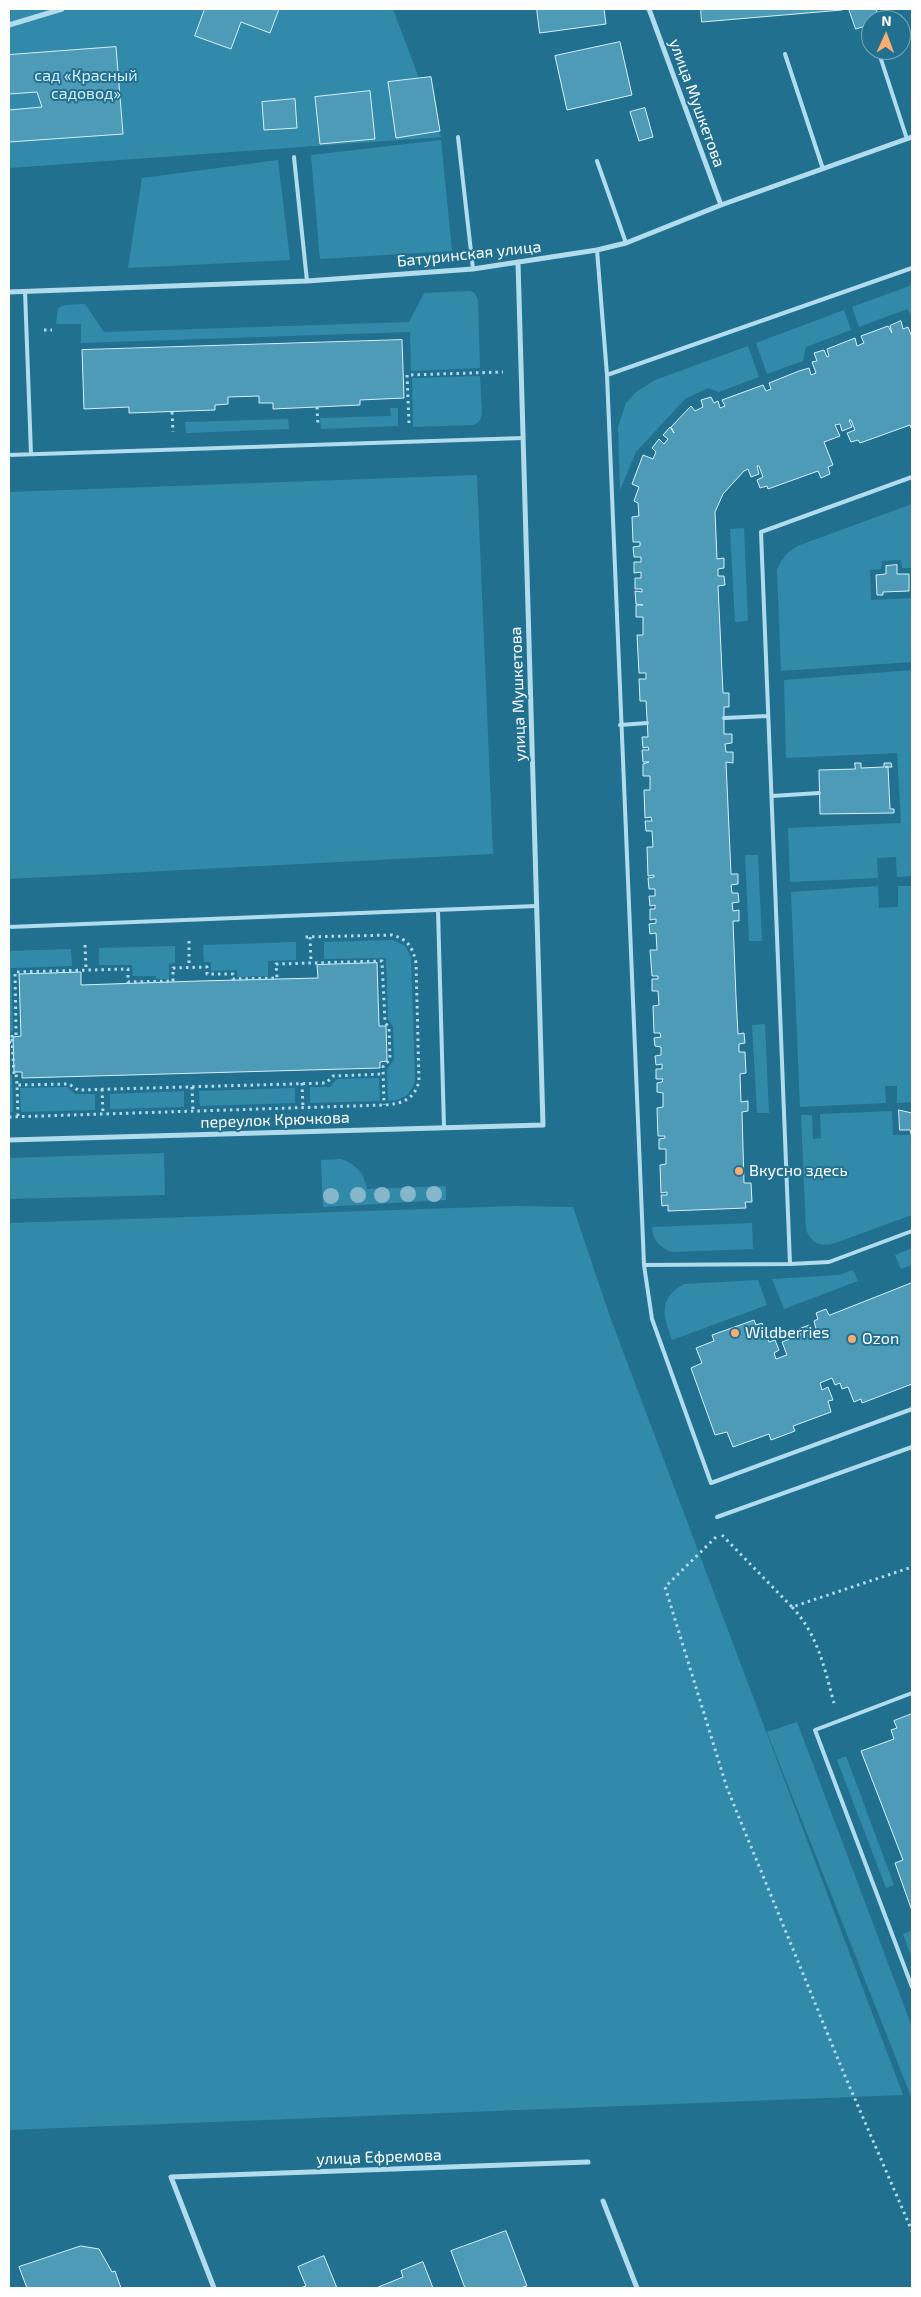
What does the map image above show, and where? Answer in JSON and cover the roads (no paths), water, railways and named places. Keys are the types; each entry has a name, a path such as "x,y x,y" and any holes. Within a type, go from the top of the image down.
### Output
{"street":[{"path":"9,25 62,9"},
{"name":"улица Мушкетова","path":"649,9 721,205"},
{"name":"Батуринская улица","path":"9,292 307,281 473,269 597,250 626,243 721,205 910,138"},
{"name":"улица Мушкетова","path":"518,262 543,1124"},
{"name":"переулок Крючкова","path":"9,1140 543,1124"},
{"name":"улица Ефремова","path":"214,2288 171,2177 588,2162"},
{"path":"603,2201 637,2288"}],"lane":[{"path":"785,54 823,169"},
{"path":"882,60 910,138"},
{"path":"458,137 473,269"},
{"path":"294,157 307,281"},
{"path":"597,161 626,243"},
{"path":"597,250 607,375 620,725 644,1265 652,1319 711,1483 912,1409"},
{"path":"607,375 912,268"},
{"path":"25,291 31,454"},
{"path":"9,455 523,438"},
{"path":"790,1264 761,532 912,477"},
{"path":"724,718 768,716"},
{"path":"620,725 647,724"},
{"path":"772,796 819,793"},
{"path":"9,926 536,906"},
{"path":"438,910 444,1127"},
{"path":"644,1265 829,1262 912,1231"},
{"path":"717,1517 912,1447"},
{"path":"912,1693 815,1730 912,1987"}],"place":[{"name":"Вкусно здесь","path":"739,1171"},
{"name":"Wildberries","path":"735,1333"},
{"name":"Ozon","path":"852,1339"}],"park label":[{"name":"сад «Красный садовод»","path":"86,85"}]}
